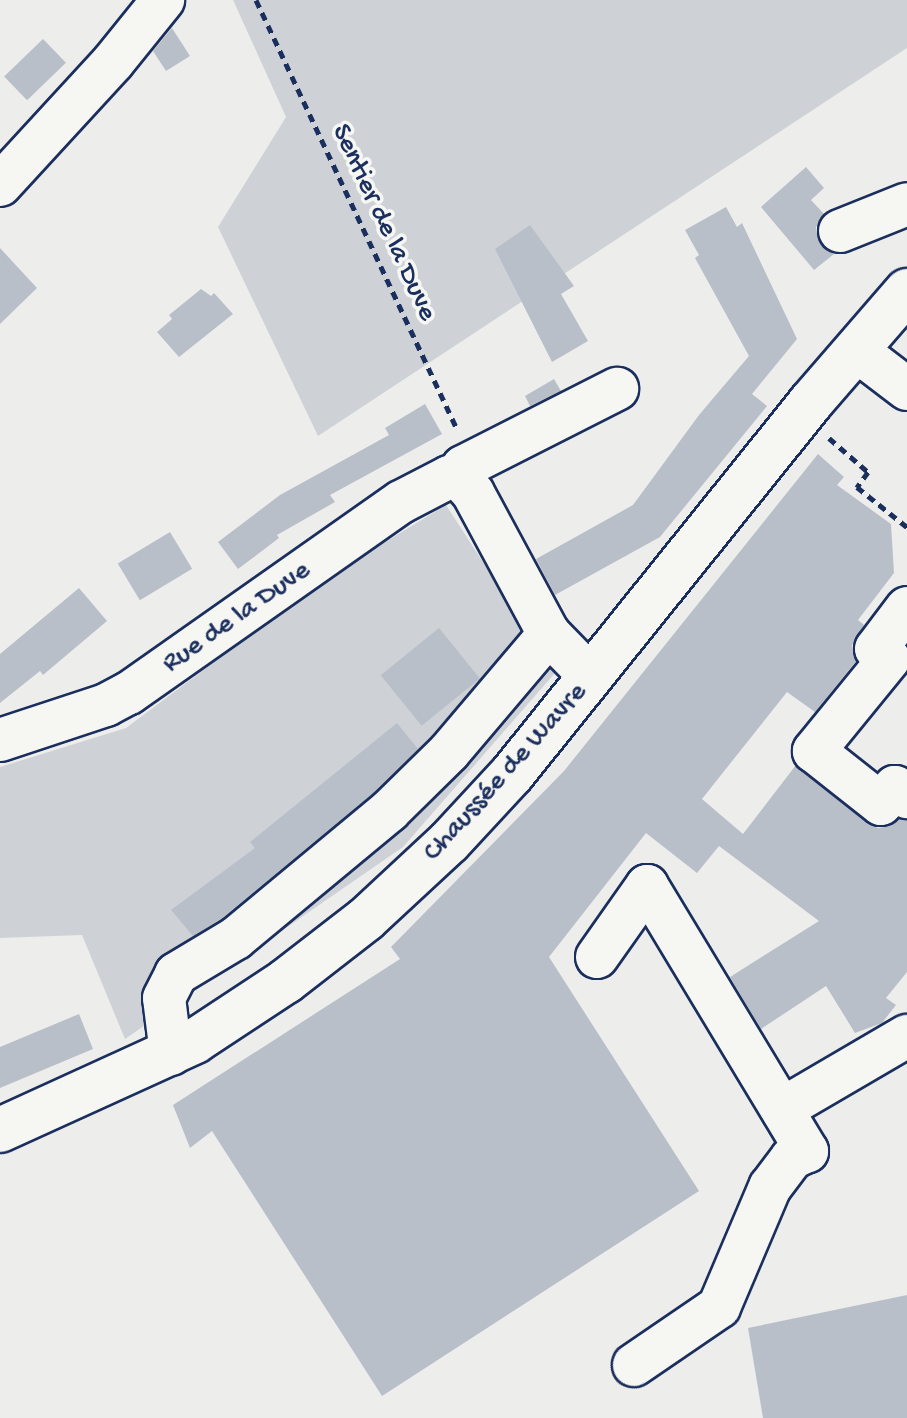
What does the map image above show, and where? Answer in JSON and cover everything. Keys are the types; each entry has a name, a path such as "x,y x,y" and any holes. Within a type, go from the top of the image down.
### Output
{"main road":[{"name":"Chaussée de Wavre","path":"0,1130 171,1054 286,981 366,919 460,831 591,677 801,414 907,291"}],"street":[{"path":"0,185 113,62 163,0"},
{"path":"840,231 907,204"},
{"path":"856,350 907,389"},
{"name":"Rue de la Duve","path":"0,740 106,705 129,693 401,502 449,477 462,474 617,389"},
{"path":"462,474 549,634 591,677"},
{"path":"907,608 876,649 889,659 814,751 881,804 895,787 907,797"},
{"path":"171,1054 164,998 176,974 236,938 389,811 449,752 549,634"},
{"path":"597,957 647,886 807,1151 792,1158 770,1187 719,1307 634,1365"},
{"path":"782,1109 907,1036"}],"path":[{"name":"Sentier de la Duve","path":"256,0 463,444 462,474"},
{"path":"801,414 868,472 857,487 907,527"}],"shaded area":[{"path":"233,0 907,0 907,48 318,436 218,227 286,117"},
{"path":"446,505 555,673 403,847 125,1039 82,935 0,938 0,767 126,728 328,577"}],"building":[{"path":"172,28 190,56 166,71 153,51"},
{"path":"43,39 66,63 27,100 4,77"},
{"path":"806,167 824,188 811,200 824,214 816,227 818,239 825,249 834,254 814,270 761,207"},
{"path":"726,207 737,227 742,223 797,339 752,394 767,406 660,537 555,595 536,559 633,505 699,415 749,356 695,258 699,255 685,230"},
{"path":"530,225 574,286 561,294 588,341 552,362 495,249"},
{"path":"0,248 37,288 0,324"},
{"path":"201,289 211,296 214,293 233,314 179,357 157,332 172,319 169,315"},
{"path":"554,379 561,391 530,406 525,396"},
{"path":"425,404 442,434 330,495 335,502 277,535 279,538 238,569 218,542 280,495 389,435 385,428"},
{"path":"818,454 844,477 837,485 891,524 894,573 858,620 864,625 852,645 856,661 815,712 787,692 702,799 743,834 796,765 867,823 878,828 890,826 900,819 907,820 907,972 886,998 896,1005 882,1023 855,1033 826,986 761,1029 730,977 819,921 719,846 697,873 646,833 549,957 699,1191 382,1396 212,1131 190,1148 173,1105 400,959 391,947 564,771"},
{"path":"170,532 192,569 140,600 118,563"},
{"path":"79,588 107,621 43,675 40,671 0,703 0,654"},
{"path":"439,628 480,679 422,726 381,675"},
{"path":"397,723 418,749 373,793 222,918 193,936 171,910 255,848 250,842"},
{"path":"79,1014 93,1049 0,1088 0,1047"},
{"path":"907,1295 907,1418 763,1418 748,1328"}]}
